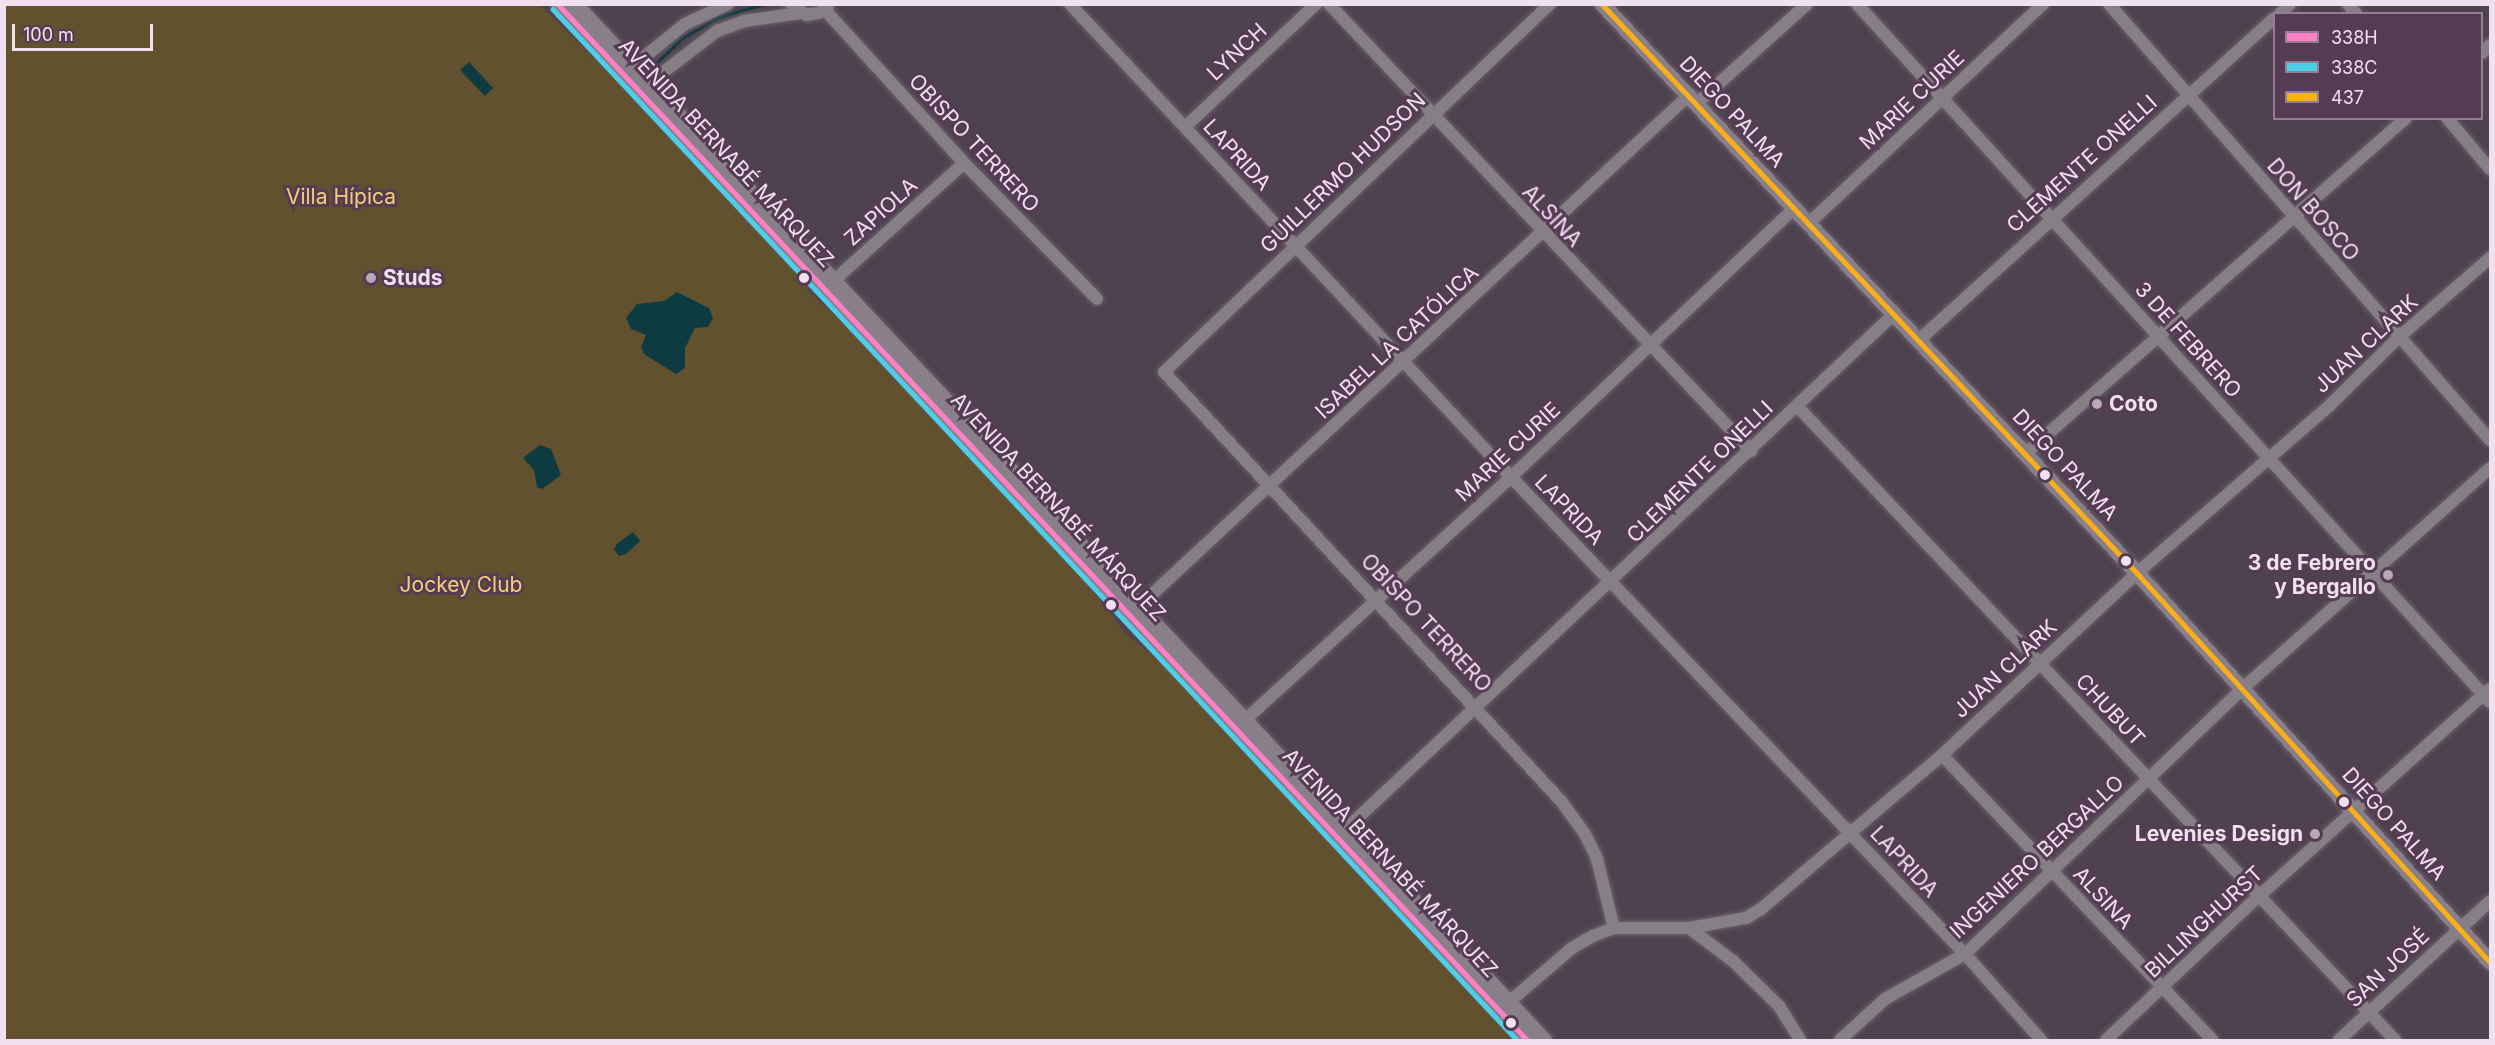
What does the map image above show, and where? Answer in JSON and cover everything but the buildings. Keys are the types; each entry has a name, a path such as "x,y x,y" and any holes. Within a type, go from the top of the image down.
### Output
{"main road":[{"name":"AVENIDA BERNABÉ MÁRQUEZ","path":"558,4 830,285 1504,1007 1544,1041"},
{"name":"AVENIDA BERNABÉ MÁRQUEZ","path":"575,4 830,285"},
{"name":"DIEGO PALMA","path":"1602,4 2137,573 2490,962"},
{"name":"AVENIDA BERNABÉ MÁRQUEZ","path":"1134,611 1245,720 1346,829 1504,1007 1527,1041"}],"street":[{"path":"633,66 685,24 728,4"},
{"name":"LAPRIDA","path":"1070,4 1404,364 1965,954 2041,1041"},
{"name":"LYNCH","path":"1185,127 1316,4"},
{"name":"ALSINA","path":"1329,4 1430,116 1750,451"},
{"name":"GUILLERMO HUDSON","path":"1164,372 1550,4"},
{"name":"ISABEL LA CATÓLICA","path":"1134,611 1270,484 1404,364 1542,234 1692,100 1807,4"},
{"name":"3 DE FEBRERO","path":"1857,4 2268,458 2488,696"},
{"name":"MARIE CURIE","path":"1808,224 2043,4"},
{"name":"DON BOSCO","path":"2109,4 2490,440"},
{"path":"649,83 717,31 744,21 796,9 813,15 827,7"},
{"name":"OBISPO TERRERO","path":"827,7 964,163 1097,299"},
{"name":"CLEMENTE ONELLI","path":"1918,340 2187,94 2273,19"},
{"path":"2025,454 2292,216 2404,120"},
{"path":"2449,120 2490,169"},
{"name":"ZAPIOLA","path":"830,285 964,163"},
{"name":"MARIE CURIE","path":"1245,720 1511,477 1794,208"},
{"name":"JUAN CLARK","path":"1504,1007 1572,948 1614,928 1689,928 1746,918 1761,909 1852,835 1942,755 2137,573 2330,405 2399,337 2490,258"},
{"name":"CLEMENTE ONELLI","path":"1346,829 1612,583 1894,314"},
{"name":"OBISPO TERRERO","path":"1164,372 1378,599 1562,801 1585,834 1608,892 1614,928"},
{"name":"CHUBUT","path":"1797,406 2395,1041"},
{"name":"INGENIERO BERGALLO","path":"1840,1041 1885,999 1965,954 2053,873 2242,688 2490,468"},
{"name":"BILLINGHURST","path":"2106,1041 2259,896 2488,696"},
{"name":"ALSINA","path":"1942,755 2212,1041"},
{"name":"SAN JOSÉ","path":"2339,1041 2490,901"},
{"path":"1689,928 1733,961 1779,1006 1800,1041"}],"green space":[{"name":"Jockey Club","path":"4,5 540,5 681,144 787,259 809,292 863,341 1090,587 1125,633 1174,673 1471,988 1495,1020 1511,1035 1513,1032 1533,1040 5,1040"}],"water":[{"path":"469,62 493,88 485,96 460,70"},
{"path":"677,292 709,308 713,318 708,327 695,328 685,348 685,368 676,374 644,354 641,347 646,335 631,329 626,318 637,304 664,301"},
{"path":"540,445 551,449 561,475 542,489 537,487 534,470 523,458"},
{"path":"633,532 640,541 626,554 619,556 614,549"}],"waterway":[{"path":"646,73 682,38 719,17 764,4"}],"transit line":[{"name":"338H","path":"558,4 1527,1040"},
{"name":"437","path":"1602,4 2137,573 2490,962"},
{"name":"338C","path":"553,9 1517,1040"}],"place":[{"name":"Studs","path":"371,278"},
{"name":"Coto","path":"2097,404"},
{"name":"3 de Febrero y Bergallo","path":"2388,575"},
{"name":"Levenies Design","path":"2315,834"}],"park label":[{"name":"Villa Hípica","path":"341,197"}]}
